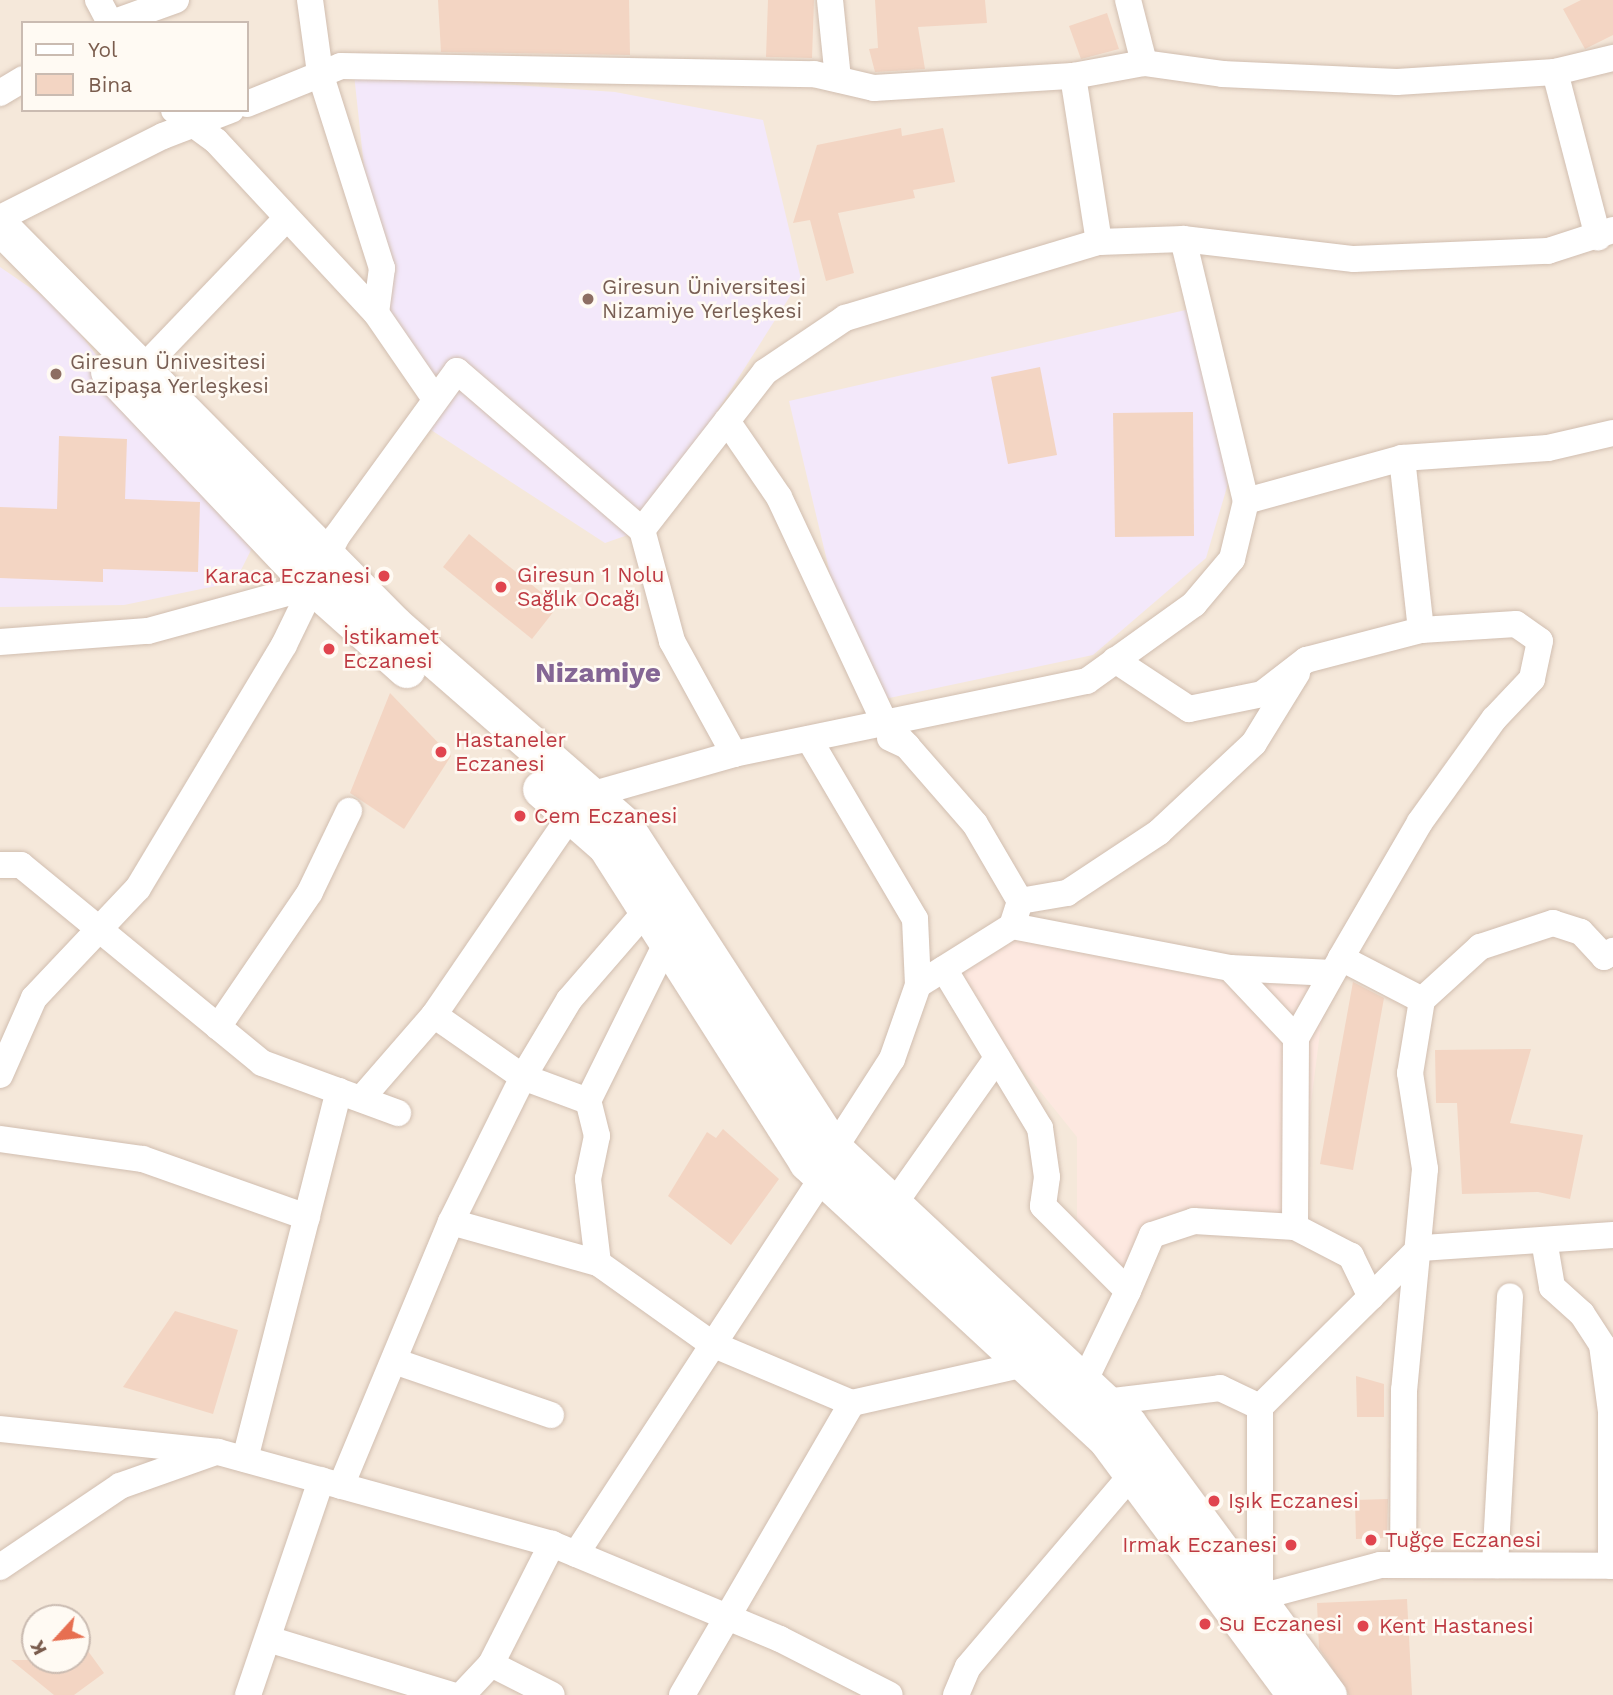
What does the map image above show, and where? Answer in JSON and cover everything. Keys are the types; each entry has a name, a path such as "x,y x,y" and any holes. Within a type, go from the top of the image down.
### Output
{"street":[{"path":"98,0 110,21"},
{"path":"117,21 176,0"},
{"path":"310,0 320,73 382,268 376,313"},
{"path":"830,0 838,79"},
{"path":"1128,0 1144,63"},
{"path":"248,104 341,66 500,67 838,79 874,88 1073,76 1144,63 1222,74 1397,82 1555,72 1613,58"},
{"path":"642,530 765,372 845,318 1099,242 1183,239 1354,259 1548,251 1605,233 1555,72"},
{"path":"1073,76 1099,242"},
{"path":"0,93 21,80"},
{"path":"0,218 184,118 219,112"},
{"path":"184,118 216,141 285,220 376,313 435,399"},
{"path":"142,369 285,220"},
{"path":"0,226 142,369 320,571"},
{"path":"245,1459 307,1217 350,1095 434,1015 579,806 734,754 1087,681 1194,604 1232,559 1246,501 1183,239"},
{"path":"0,256 320,571 579,806 807,1162 829,1163 894,1204 1095,1392 1259,1597 1328,1695"},
{"path":"0,1075 34,998 138,888 320,571 435,399 457,371 642,530 672,641 734,754"},
{"path":"727,421 779,497 875,725 907,746 975,824 1020,901 1012,926 918,985"},
{"path":"1246,501 1402,458 1548,448 1613,433"},
{"path":"1402,458 1421,630"},
{"path":"0,642 148,631 320,571"},
{"path":"1115,660 1189,709 1262,694 1306,660 1421,630 1517,624 1540,640 1532,679 1494,719 1420,822 1296,1038 1295,1227"},
{"path":"1020,901 1066,893 1159,832 1255,743 1306,660"},
{"path":"576,1554 829,1163 892,1059 918,985 915,919 809,738"},
{"path":"579,806 624,825 829,1163 1025,1364 1107,1440 1296,1695"},
{"path":"218,1027 310,892 349,811"},
{"path":"0,865 21,865 262,1063 398,1113"},
{"path":"248,1695 331,1483 394,1361 451,1222 523,1077 569,1000 647,911"},
{"path":"1403,1564 1404,1390 1420,1248 1425,1169 1410,1073 1422,1000 1480,947 1553,923 1581,932 1604,957 1613,951"},
{"path":"1012,926 1230,968 1337,966 1422,1000"},
{"path":"598,1263 588,1179 597,1136 588,1101 667,942"},
{"path":"1230,968 1296,1038"},
{"path":"944,969 1040,1128 1047,1177 1043,1206 1128,1291"},
{"path":"434,1015 523,1077 588,1101"},
{"path":"894,1204 997,1058"},
{"path":"0,1139 143,1160 307,1217"},
{"path":"1095,1392 1128,1291 1152,1236 1194,1221 1295,1227 1351,1256 1371,1297"},
{"path":"451,1222 598,1263 712,1344 852,1403 1025,1364"},
{"path":"1259,1597 1260,1407 1420,1248 1613,1235"},
{"path":"1259,1597 1380,1564 1612,1566 1606,1496 1611,1412 1602,1345 1582,1314 1552,1287 1544,1240"},
{"path":"1495,1565 1510,1296"},
{"path":"394,1361 551,1415"},
{"path":"1095,1392 1220,1388 1260,1407"},
{"path":"682,1695 852,1403"},
{"path":"0,1429 218,1452 552,1544 728,1618 890,1695"},
{"path":"0,1567 120,1486 218,1452"},
{"path":"956,1695 968,1667 1132,1474"},
{"path":"462,1695 491,1664 552,1544"},
{"path":"268,1639 452,1695"},
{"path":"491,1664 552,1695"}],"shaded area":[{"path":"0,0 1613,0 1613,1695 0,1695"},
{"name":"Giresun Üniversitesi Nizamiye Yerleşkesi","path":"354,74 615,92 763,120 801,279 642,530 605,543 428,428 375,270"},
{"name":"Giresun Ünivesitesi Gazipaşa Yerleşkesi","path":"0,267 61,309 161,439 256,540 235,582 124,605 0,607"},
{"path":"1190,309 1235,460 1206,558 1093,655 861,704 789,401"},
{"path":"1012,926 1326,986 1295,1227 1152,1235 1128,1291 1077,1237 1077,1137 952,982"}],"building":[{"path":"438,0 629,0 630,55 441,52"},
{"path":"768,0 814,0 812,58 766,57"},
{"path":"875,0 985,0 987,23 918,27 925,69 875,72 869,49 878,48"},
{"path":"1581,0 1613,0 1613,35 1585,49 1563,9"},
{"path":"1107,13 1119,49 1081,59 1069,26"},
{"path":"901,128 902,136 943,128 955,182 913,190 915,198 838,213 854,273 826,281 810,220 793,223 817,145"},
{"path":"1040,367 1057,455 1008,464 991,377"},
{"path":"1193,412 1194,536 1115,537 1113,413"},
{"path":"59,436 127,439 125,499 200,502 198,572 103,569 103,582 0,578 0,507 57,509"},
{"name":"Giresun 1 Nolu Sağlık Ocağı","path":"469,534 558,606 532,639 443,567"},
{"path":"390,693 451,756 404,829 350,793"},
{"path":"1353,982 1384,998 1353,1170 1320,1164"},
{"path":"1531,1049 1510,1123 1583,1135 1570,1199 1538,1192 1462,1194 1457,1103 1436,1103 1435,1050"},
{"path":"723,1129 779,1179 731,1245 668,1196 707,1132 716,1138"},
{"path":"175,1311 238,1330 213,1414 123,1387"},
{"path":"1356,1376 1384,1384 1384,1417 1357,1417"},
{"path":"1388,1499 1387,1538 1356,1539 1355,1500"},
{"name":"Kent Hastanesi","path":"1407,1599 1412,1695 1349,1695 1319,1648 1317,1603"},
{"path":"91,1655 104,1673 74,1695 54,1695 28,1674 91,1674"},
{"path":"11,1660 21,1660 21,1668"}],"place":[{"name":"Giresun Üniversitesi Nizamiye Yerleşkesi","path":"588,299"},
{"name":"Giresun Ünivesitesi Gazipaşa Yerleşkesi","path":"56,374"},
{"name":"Karaca Eczanesi","path":"384,576"},
{"name":"Giresun 1 Nolu Sağlık Ocağı","path":"501,587"},
{"name":"İstikamet Eczanesi","path":"329,649"},
{"name":"Hastaneler Eczanesi","path":"441,752"},
{"name":"Cem Eczanesi","path":"520,816"},
{"name":"Işık Eczanesi","path":"1214,1501"},
{"name":"Tuğçe Eczanesi","path":"1371,1540"},
{"name":"Irmak Eczanesi","path":"1291,1545"},
{"name":"Su Eczanesi","path":"1205,1624"},
{"name":"Kent Hastanesi","path":"1363,1626"}],"district":[{"name":"Nizamiye","path":"598,673"}]}
